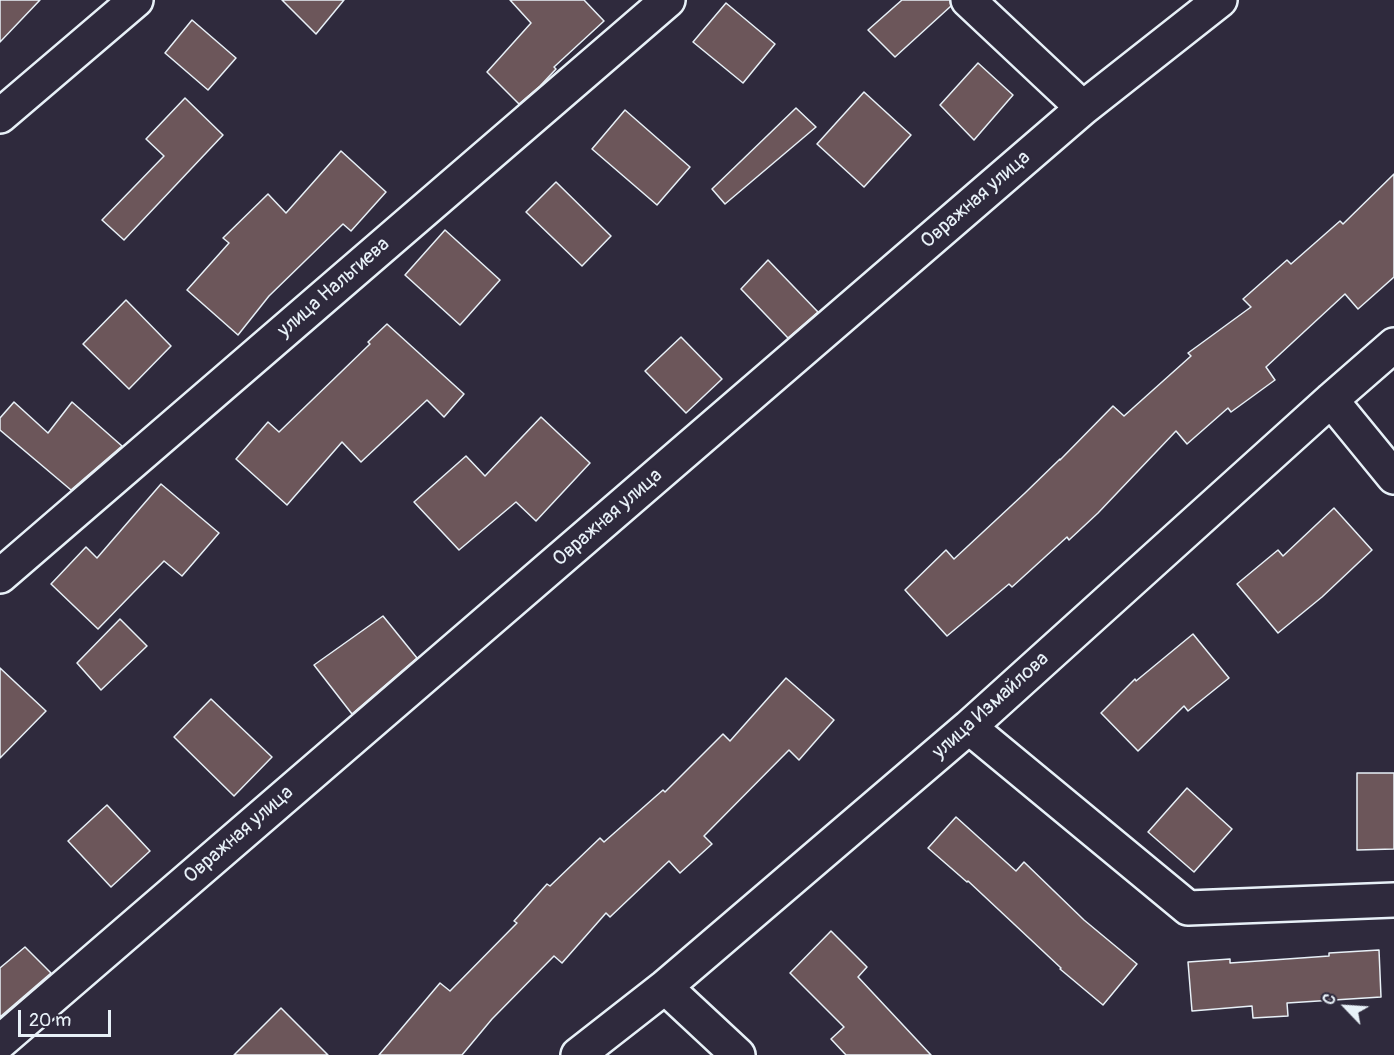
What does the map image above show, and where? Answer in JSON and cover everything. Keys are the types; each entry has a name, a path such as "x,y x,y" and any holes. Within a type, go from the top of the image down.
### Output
{"street":[{"path":"0,116 136,0"},
{"name":"улица Нальгиева","path":"0,576 668,0"},
{"path":"968,0 1083,108"},
{"name":"Овражная улица","path":"0,1042 1083,108 1220,0"},
{"name":"улица Измайлова","path":"578,1055 665,987 969,727 1394,345"},
{"path":"1331,400 1394,477"},
{"path":"969,727 1188,908 1394,900"},
{"path":"665,987 738,1055"}],"building":[{"path":"0,0 40,0 0,42"},
{"path":"282,0 344,0 316,34"},
{"path":"510,0 584,0 604,21 554,67 556,69 540,86 519,104 487,72 531,23"},
{"path":"902,0 950,0 951,6 895,57 868,30"},
{"path":"726,3 775,44 743,83 693,42"},
{"path":"192,20 236,58 208,90 165,53"},
{"path":"978,63 1013,95 974,140 940,105"},
{"path":"864,92 911,135 864,187 817,144"},
{"path":"185,98 223,135 124,240 102,220 164,156 146,139"},
{"path":"796,108 816,127 725,204 712,189"},
{"path":"625,110 690,167 657,205 592,149"},
{"path":"341,151 386,192 351,231 343,224 269,296 238,335 187,290 229,243 223,238 268,194 286,213"},
{"path":"1394,174 1394,277 1358,309 1345,294 1266,367 1275,380 1231,412 1228,408 1187,444 1176,431 1069,540 1067,537 1012,587 1009,584 947,636 905,590 946,550 954,559 1060,460 1113,406 1124,416 1191,356 1188,353 1251,307 1243,299 1287,260 1291,264 1340,221 1343,224"},
{"path":"556,182 611,236 582,266 526,212"},
{"path":"445,230 500,280 460,325 405,275"},
{"path":"768,260 818,312 788,338 741,289"},
{"path":"126,300 171,346 129,389 83,344"},
{"path":"387,324 464,394 444,417 427,400 361,462 342,442 287,505 236,459 268,422 279,432 370,344 368,342"},
{"path":"681,337 722,379 686,413 645,371"},
{"path":"14,402 48,433 72,402 122,446 71,490 0,430 0,418"},
{"path":"541,417 590,463 536,521 516,502 459,550 414,502 466,456 485,476"},
{"path":"161,484 219,533 182,576 164,561 98,629 51,584 86,547 97,558"},
{"path":"1334,508 1372,550 1322,597 1278,633 1237,584 1278,550 1283,556"},
{"path":"383,616 417,658 352,714 314,665"},
{"path":"120,619 147,646 101,690 77,663"},
{"path":"1193,634 1229,678 1188,711 1184,706 1138,751 1101,713 1135,679 1136,681"},
{"path":"0,668 46,711 0,758"},
{"path":"786,678 834,720 799,760 789,750 704,836 712,844 680,873 669,861 610,917 606,913 562,963 554,956 492,1019 462,1055 379,1055 440,983 450,991 517,923 514,921 547,884 550,886 600,838 604,842 663,790 665,792 723,734 730,741"},
{"path":"211,699 272,757 234,796 174,737"},
{"path":"1357,773 1394,773 1394,849 1357,850"},
{"path":"1187,788 1232,829 1194,872 1148,832"},
{"path":"107,805 150,851 111,887 68,841"},
{"path":"956,817 1016,871 1024,862 1084,920 1137,964 1103,1005 1060,969 968,881 928,848"},
{"path":"831,931 867,967 858,977 931,1055 846,1055 831,1039 844,1027 790,973"},
{"path":"25,947 51,973 0,1017 0,968"},
{"path":"1379,950 1381,997 1287,1003 1288,1016 1253,1018 1252,1006 1192,1011 1188,962 1230,959 1230,963"},
{"path":"281,1008 328,1055 234,1055"}]}
